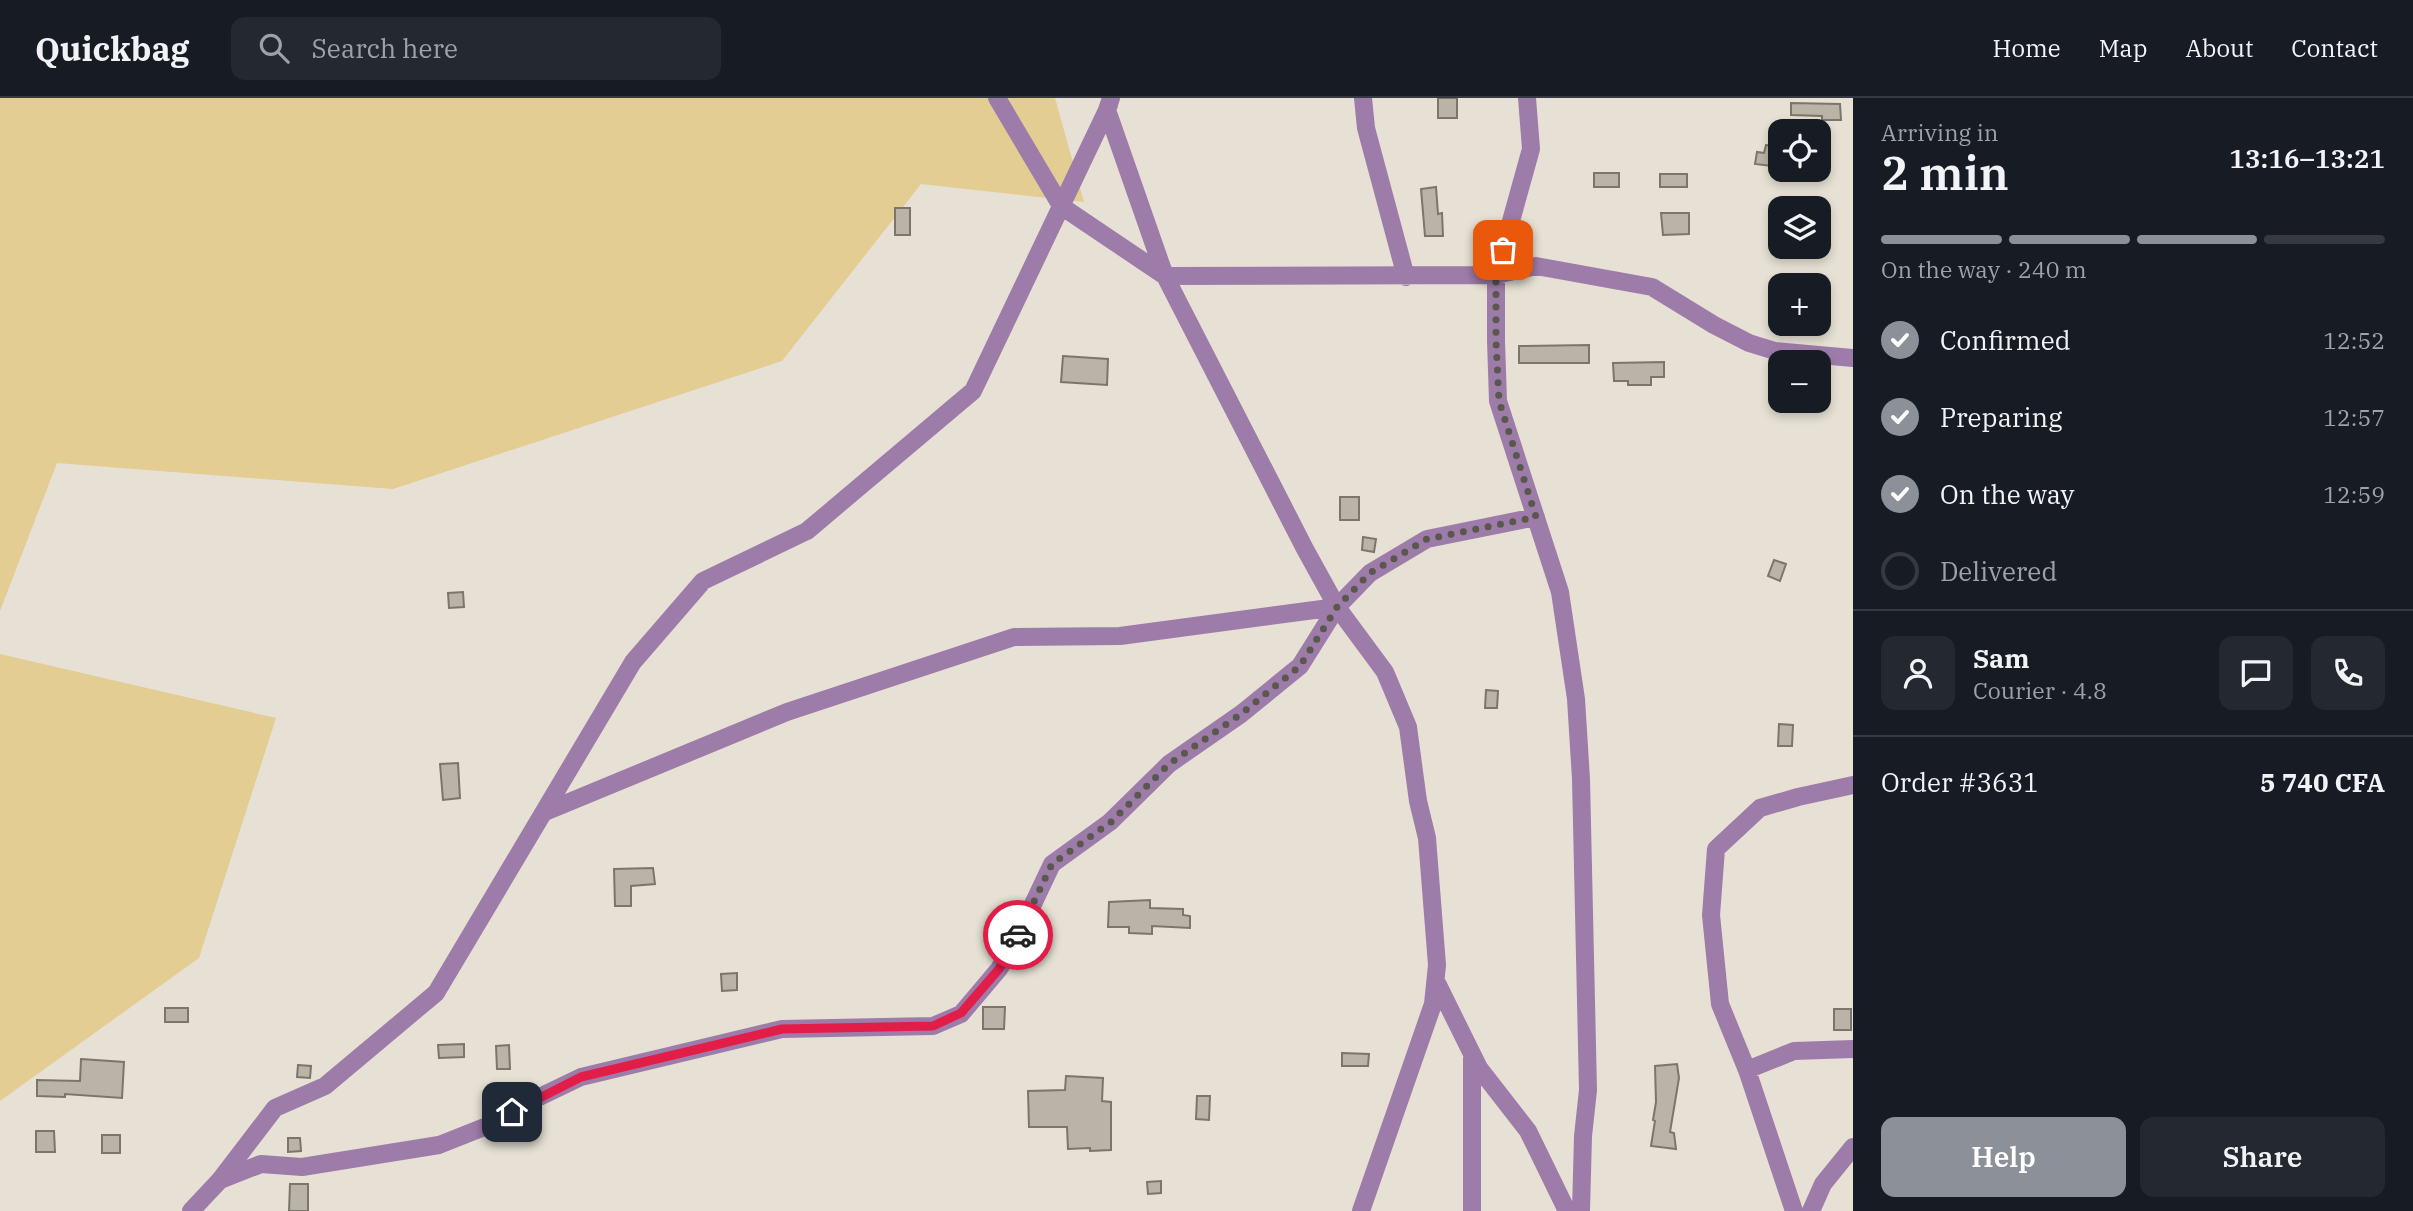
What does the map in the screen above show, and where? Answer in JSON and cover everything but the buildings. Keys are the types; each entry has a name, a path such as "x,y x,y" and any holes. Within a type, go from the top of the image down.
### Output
{"street":[{"path":"998,98 1061,206 1166,276 1496,275 1536,266 1652,287 1714,325 1749,343 1775,351 1853,358"},
{"path":"1363,98 1366,128 1406,277"},
{"path":"1527,98 1531,149 1496,275 1496,341 1499,401 1560,592 1577,712 1588,1090 1583,1136 1581,1211"},
{"path":"191,1211 220,1180 275,1108 325,1086 436,993 633,662 704,581 807,531 973,391 1109,102"},
{"path":"1109,102 1166,276 1298,537 1337,607 1385,672 1408,727 1418,801 1427,838 1437,984 1433,1004 1361,1211"},
{"path":"220,1180 261,1164 302,1167 439,1145 492,1124 531,1101 581,1077 782,1029 933,1026 961,1013 999,969 1017,938 1052,864 1111,822 1169,764 1241,714 1300,666 1337,607 1370,573 1427,539 1536,517"},
{"path":"545,812 787,712 1014,637 1120,636 1337,607"},
{"path":"1794,1211 1747,1070 1720,1004 1711,915 1716,849 1760,808 1853,785"},
{"path":"1437,984 1479,1068 1528,1131 1567,1211"},
{"path":"1747,1070 1794,1051 1853,1049"},
{"path":"1472,1054 1472,1211"},
{"path":"1811,1211 1823,1184 1853,1147"}],"shaded area":[{"path":"0,98 1055,98 1084,202 921,184 782,361 393,489 57,463 0,611"},
{"path":"0,654 276,718 199,958 0,1101"}],"way so far":[{"path":"1018,935 1052,864 1111,822 1169,764 1241,714 1300,666 1337,607 1370,573 1427,539 1536,517 1499,401 1496,275 1503,250"}],"route":[{"path":"512,1112 581,1077 782,1029 933,1026 961,1013 999,969 1018,935"}]}
